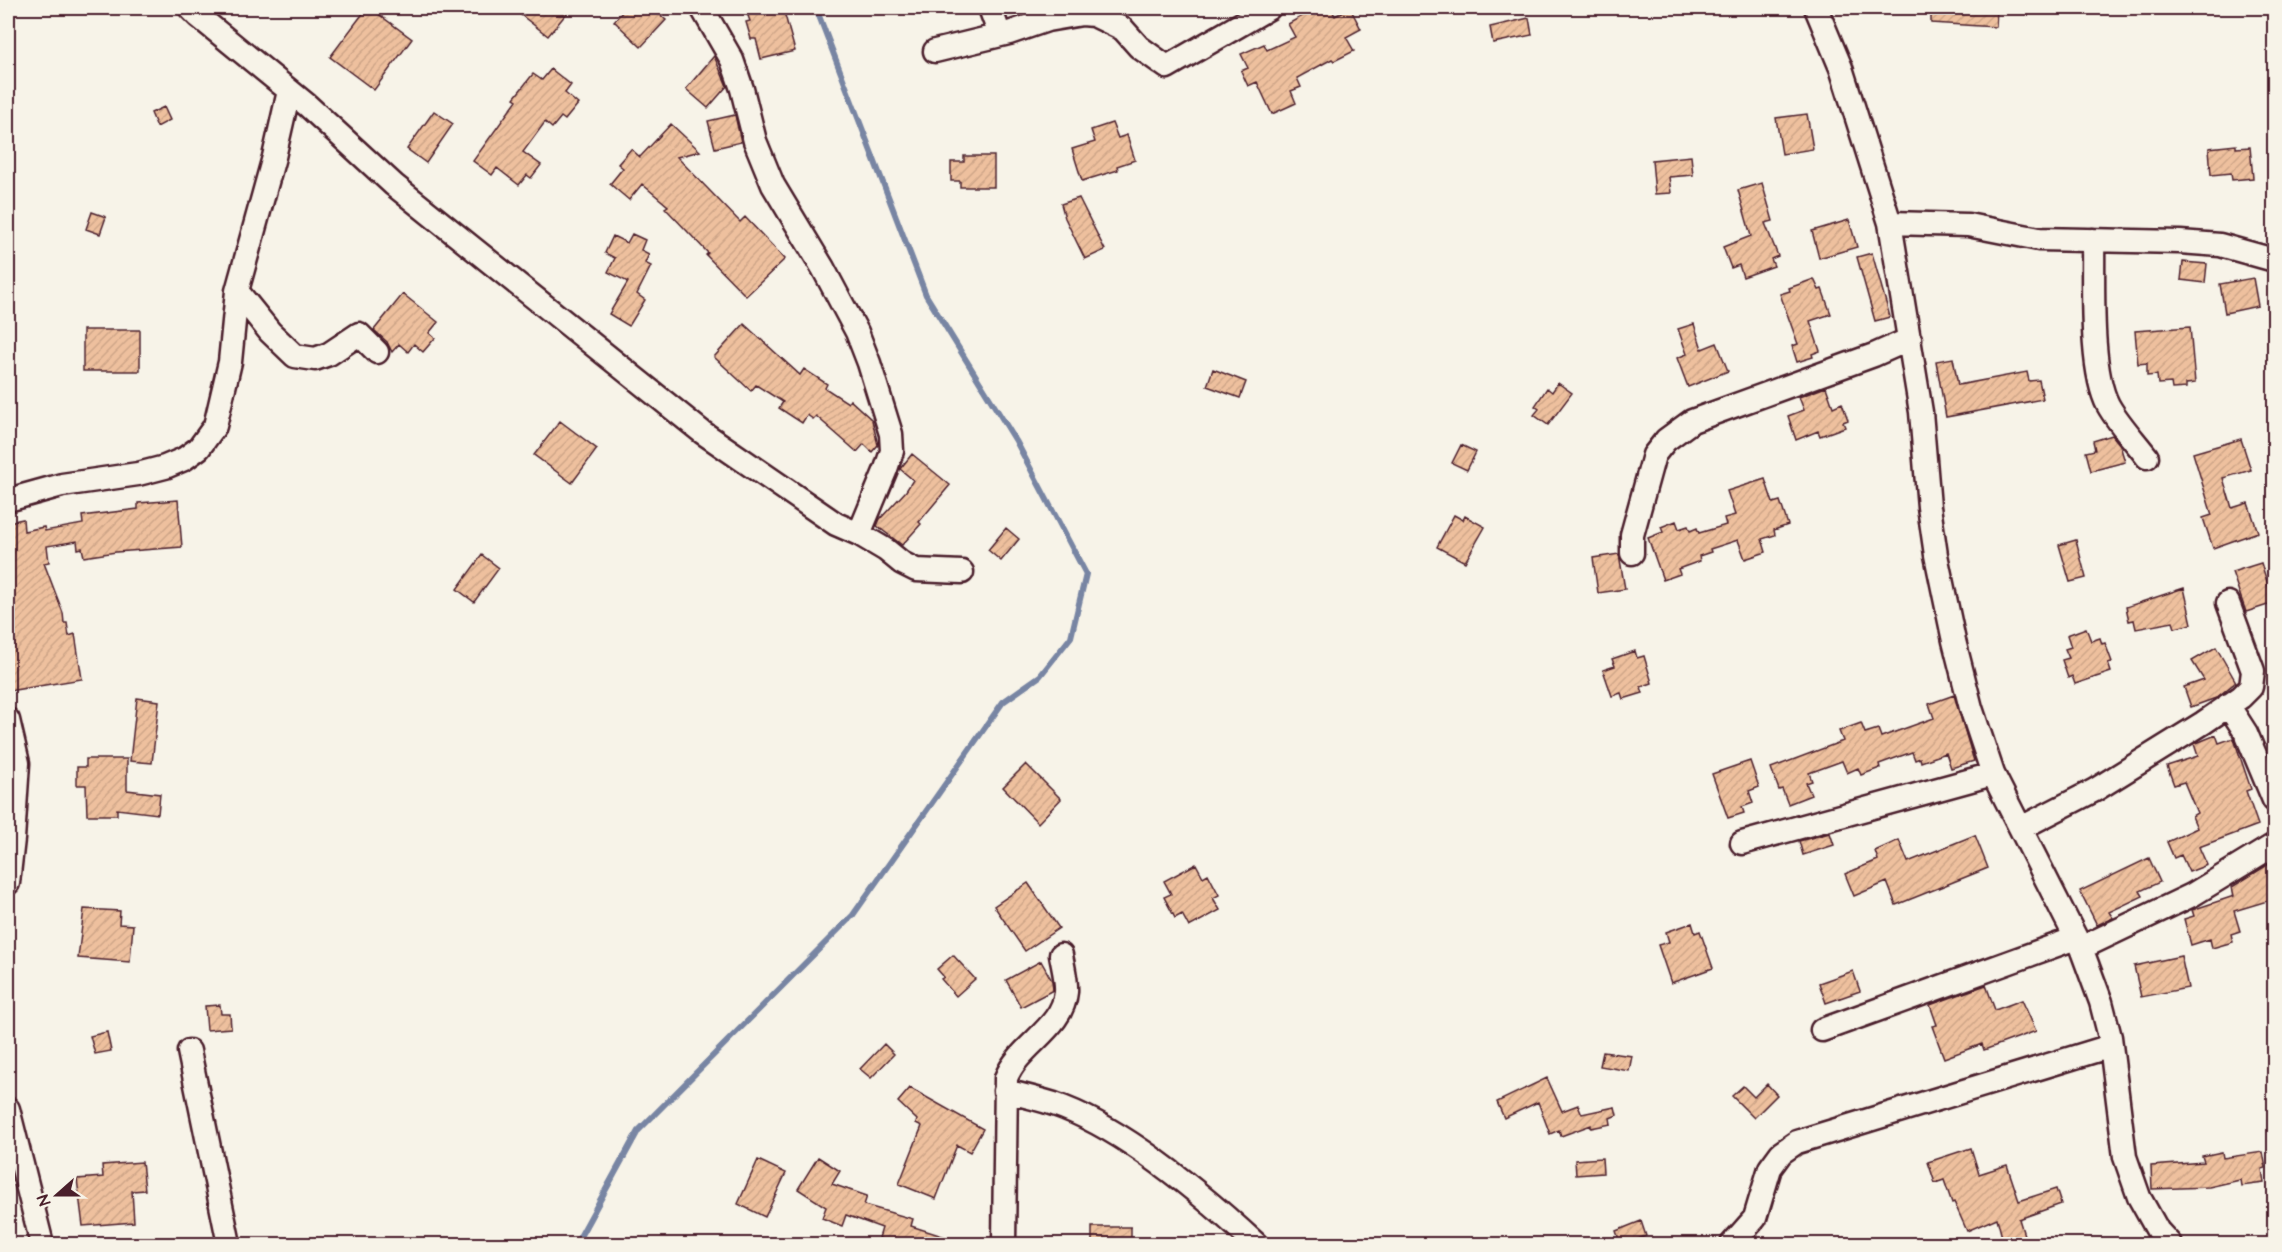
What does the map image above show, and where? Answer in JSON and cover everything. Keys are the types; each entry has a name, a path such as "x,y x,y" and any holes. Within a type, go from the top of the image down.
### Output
{"street":[{"path":"190,8 307,105 394,185 702,432 836,524 859,534 886,550 902,563 916,570 962,572"},
{"path":"702,8 732,60 755,141 773,185 858,332 888,424 892,451 859,534"},
{"path":"990,8 999,35"},
{"path":"1115,8 1123,29 1139,47 1167,67 1269,8"},
{"path":"1816,8 1841,68 1890,223 1921,412 1929,507 1936,555 1971,708 1993,774 2078,943 2101,1002 2111,1046 2126,1157 2139,1197 2158,1231 2170,1245"},
{"path":"935,51 1074,14 1094,15 1123,29"},
{"path":"8,500 62,485 138,474 165,467 184,459 199,448 215,426 230,362 237,291 274,157 289,92"},
{"path":"1890,223 1968,225 2038,239 2148,240 2220,245 2274,260"},
{"path":"2093,240 2096,357 2101,384 2108,405 2147,457"},
{"path":"237,291 270,332 295,357 315,359 329,354 359,334 377,352"},
{"path":"1632,553 1632,535 1646,480 1654,454 1666,440 1692,421 1841,367 1910,339"},
{"path":"2021,828 2095,790 2229,705 2251,687 2253,670 2228,603"},
{"path":"2229,705 2246,733 2274,801"},
{"path":"8,720 18,763 8,883"},
{"path":"1742,843 1993,774"},
{"path":"1822,1029 2078,943 2192,896 2274,845"},
{"path":"1004,1245 1006,1078 1011,1065 1058,1017 1066,993 1061,956"},
{"path":"1732,1245 1755,1218 1770,1168 1781,1153 1797,1142 2111,1046"},
{"path":"189,1051 229,1245"},
{"path":"1005,1091 1056,1104 1131,1144 1188,1187 1256,1245"},
{"path":"8,1109 34,1239"}],"building":[{"path":"367,8 412,39 374,90 330,57"},
{"path":"512,8 571,8 548,36"},
{"path":"626,8 665,8 659,14 666,20 641,47 614,21"},
{"path":"745,8 783,8 795,51 761,59 756,39 751,39 746,22 750,21"},
{"path":"1305,8 1331,8 1335,16 1350,8 1361,29 1346,37 1354,51 1334,61 1332,59 1297,78 1301,87 1291,91 1296,103 1272,114 1257,82 1248,86 1241,71 1248,68 1241,54 1264,44 1267,50 1295,37 1288,24 1308,13"},
{"path":"1931,8 1997,8 1996,27 1931,23"},
{"path":"1529,18 1532,35 1493,43 1490,27"},
{"path":"714,56 727,86 708,108 686,89"},
{"path":"551,69 571,85 565,93 578,104 565,120 561,117 552,128 545,122 523,152 541,165 531,178 527,175 519,185 497,168 492,175 473,161 517,100 514,98 533,74 542,80"},
{"path":"164,107 170,120 157,127 151,113"},
{"path":"434,111 453,124 426,163 407,149"},
{"path":"1807,114 1813,149 1782,154 1776,118"},
{"path":"735,115 741,142 715,148 708,121"},
{"path":"1112,123 1118,138 1127,135 1135,160 1117,166 1118,170 1082,181 1072,149 1095,142 1091,130"},
{"path":"671,124 700,151 677,157 740,222 745,217 785,259 746,296 665,208 668,206 642,184 629,200 610,184 623,168 618,164 631,149 640,157"},
{"path":"2236,145 2236,148 2250,147 2253,178 2232,180 2231,173 2211,175 2209,148"},
{"path":"964,156 994,156 994,187 960,187 960,181 951,181 951,162 964,162"},
{"path":"1691,156 1693,175 1669,177 1671,193 1655,194 1652,160"},
{"path":"1762,183 1773,221 1765,223 1778,256 1771,259 1774,266 1743,277 1739,265 1731,268 1723,247 1751,236 1738,190"},
{"path":"1079,198 1105,250 1085,259 1065,218 1061,204"},
{"path":"92,212 106,217 100,234 86,229"},
{"path":"1849,220 1857,247 1819,258 1812,231"},
{"path":"632,234 645,240 641,250 649,254 645,263 651,266 637,294 645,300 629,326 609,314 628,282 608,272 615,258 605,253 613,236 627,243"},
{"path":"1872,253 1890,317 1875,321 1857,257"},
{"path":"2183,262 2207,264 2205,283 2181,280"},
{"path":"2253,278 2258,306 2225,313 2220,284"},
{"path":"1814,279 1819,290 1822,289 1831,314 1810,321 1820,351 1812,354 1813,357 1797,362 1792,346 1798,344 1780,294 1790,291 1789,288"},
{"path":"403,294 438,322 429,333 435,338 423,352 414,344 408,352 399,344 392,352 387,342 374,330"},
{"path":"744,324 800,375 804,369 827,384 825,388 848,403 850,400 872,420 878,445 872,452 864,444 857,452 816,416 813,419 807,415 802,423 779,408 783,402 756,385 751,391 714,357"},
{"path":"1694,324 1702,349 1717,343 1728,371 1688,387 1677,358 1687,354 1678,329"},
{"path":"2190,327 2195,383 2186,384 2186,388 2172,389 2171,383 2158,384 2157,375 2147,376 2147,363 2138,364 2135,331"},
{"path":"83,330 140,330 140,371 83,371"},
{"path":"1953,358 1958,385 2027,372 2029,381 2039,380 2043,399 1946,417 1936,361"},
{"path":"1213,369 1246,382 1240,398 1207,386"},
{"path":"1558,383 1572,393 1548,425 1534,415 1539,409 1535,406 1547,388 1552,392"},
{"path":"1826,387 1833,407 1842,403 1848,420 1843,422 1845,427 1820,436 1818,431 1796,440 1788,416 1804,410 1799,397"},
{"path":"560,421 597,449 572,483 534,455"},
{"path":"2112,435 2120,445 2125,462 2091,471 2086,452 2095,450 2093,441"},
{"path":"2241,439 2251,470 2223,478 2232,508 2248,503 2258,532 2213,548 2203,518 2212,515 2193,453"},
{"path":"1461,445 1476,452 1467,470 1452,463"},
{"path":"912,454 950,485 902,545 877,526 880,519 913,480 900,469"},
{"path":"1765,479 1773,503 1780,501 1788,525 1774,530 1775,535 1762,539 1766,552 1745,559 1738,540 1710,549 1711,552 1699,556 1700,561 1678,569 1680,574 1663,580 1648,538 1663,532 1661,527 1676,521 1679,529 1688,526 1690,531 1697,528 1699,533 1726,525 1724,518 1735,515 1727,491"},
{"path":"178,500 182,547 84,557 82,548 78,549 77,541 47,546 49,562 44,563 63,613 64,623 67,623 69,636 75,634 82,679 8,691 8,585 12,583 8,554 8,522 23,519 24,531 44,527 45,531 83,524 82,516 138,509 138,503"},
{"path":"1454,515 1463,520 1465,516 1485,527 1465,562 1437,547"},
{"path":"1006,528 1019,539 1001,561 988,550"},
{"path":"2076,540 2086,578 2070,582 2059,545"},
{"path":"1619,554 1625,589 1598,593 1593,558"},
{"path":"482,555 499,568 474,602 457,589"},
{"path":"2261,563 2274,603 2246,612 2232,572"},
{"path":"2184,588 2192,624 2175,628 2173,622 2136,629 2134,620 2129,621 2126,607"},
{"path":"2086,628 2091,641 2100,638 2102,644 2105,643 2112,662 2108,663 2111,672 2075,684 2072,676 2068,678 2062,660 2069,658 2065,649 2071,647 2067,635"},
{"path":"2216,647 2236,682 2216,698 2191,707 2184,687 2204,680 2192,661"},
{"path":"1635,651 1637,658 1644,656 1652,683 1641,687 1643,693 1623,699 1621,693 1612,696 1603,670 1615,666 1612,659"},
{"path":"1954,695 1974,761 1951,768 1946,753 1921,762 1920,758 1915,760 1912,752 1879,764 1880,768 1861,775 1858,768 1847,773 1842,761 1809,773 1812,781 1806,783 1811,795 1788,804 1782,789 1779,790 1771,768 1843,741 1839,731 1861,723 1865,733 1878,729 1881,737 1934,718 1929,704"},
{"path":"137,698 159,701 152,763 130,761"},
{"path":"2216,735 2219,743 2234,739 2251,789 2246,791 2258,825 2199,847 2207,865 2189,872 2181,855 2174,858 2167,842 2197,828 2192,816 2197,813 2184,782 2174,785 2167,766 2198,756 2194,744"},
{"path":"86,759 127,759 127,790 160,794 158,814 117,809 117,815 87,815 86,785 77,785 77,767 86,767"},
{"path":"1750,761 1759,787 1749,791 1753,803 1742,807 1744,813 1728,818 1712,774"},
{"path":"1026,764 1061,799 1038,823 1003,787"},
{"path":"1830,833 1834,845 1803,855 1799,841"},
{"path":"1975,835 1988,868 1896,905 1887,882 1854,896 1845,874 1878,860 1875,851 1899,840 1908,862"},
{"path":"2149,858 2160,882 2140,891 2143,896 2109,912 2113,918 2097,925 2080,891"},
{"path":"1196,864 1203,877 1208,874 1219,895 1213,898 1220,910 1189,927 1182,914 1175,918 1164,897 1171,894 1164,881"},
{"path":"2269,864 2274,883 2274,899 2234,911 2240,931 2231,934 2233,942 2212,948 2210,939 2191,945 2184,919 2194,916 2192,910 2234,896 2232,887"},
{"path":"1028,883 1059,928 1025,951 994,906"},
{"path":"84,909 120,911 119,924 133,925 130,962 78,958"},
{"path":"1692,923 1695,933 1700,931 1713,968 1671,983 1658,945 1669,942 1666,932"},
{"path":"953,955 975,979 956,996 941,979 944,977 937,969"},
{"path":"2181,956 2188,988 2141,997 2134,966"},
{"path":"1041,961 1052,981 1053,990 1021,1007 1006,980"},
{"path":"1853,971 1860,991 1826,1003 1819,983"},
{"path":"1986,985 1995,1010 2022,1000 2036,1031 1984,1050 1982,1044 1944,1058 1932,1026 1937,1025 1930,1005"},
{"path":"220,1005 221,1014 230,1014 231,1028 207,1030 205,1006"},
{"path":"107,1032 111,1051 95,1054 90,1036"},
{"path":"884,1044 894,1054 871,1078 860,1069"},
{"path":"1603,1052 1632,1056 1629,1071 1600,1066"},
{"path":"1547,1078 1562,1111 1578,1105 1582,1114 1615,1107 1617,1115 1610,1118 1611,1124 1591,1128 1591,1125 1561,1136 1559,1130 1550,1134 1538,1102 1504,1118 1497,1102"},
{"path":"1767,1084 1777,1095 1754,1118 1732,1096 1743,1086 1754,1097"},
{"path":"910,1088 983,1129 970,1152 957,1145 936,1199 899,1184 922,1126 916,1123 917,1120 898,1102"},
{"path":"1971,1148 1979,1174 2007,1165 2019,1201 2056,1189 2061,1204 2019,1219 2027,1245 2004,1245 1997,1218 1967,1231 1954,1202 1952,1203 1944,1180 1935,1183 1928,1162"},
{"path":"2222,1152 2223,1158 2263,1152 2266,1168 2262,1169 2264,1183 2241,1186 2240,1180 2209,1187 2152,1189 2151,1166 2204,1162 2202,1156"},
{"path":"818,1157 840,1171 832,1184 867,1196 864,1205 913,1219 911,1226 958,1241 957,1245 887,1245 888,1241 879,1238 882,1228 846,1215 842,1226 822,1218 826,1207 798,1189"},
{"path":"1602,1158 1603,1173 1576,1175 1575,1160"},
{"path":"758,1160 786,1173 765,1217 738,1204"},
{"path":"142,1162 145,1190 132,1191 134,1222 83,1226 77,1179 103,1177 102,1165"},
{"path":"1641,1221 1646,1236 1621,1245 1616,1231"},
{"path":"1092,1227 1131,1227 1131,1245 1092,1245"}],"waterway":[{"path":"576,1244 638,1131 853,915 1003,702 1040,676 1071,637 1086,574 1016,441 926,295 816,8"}]}
